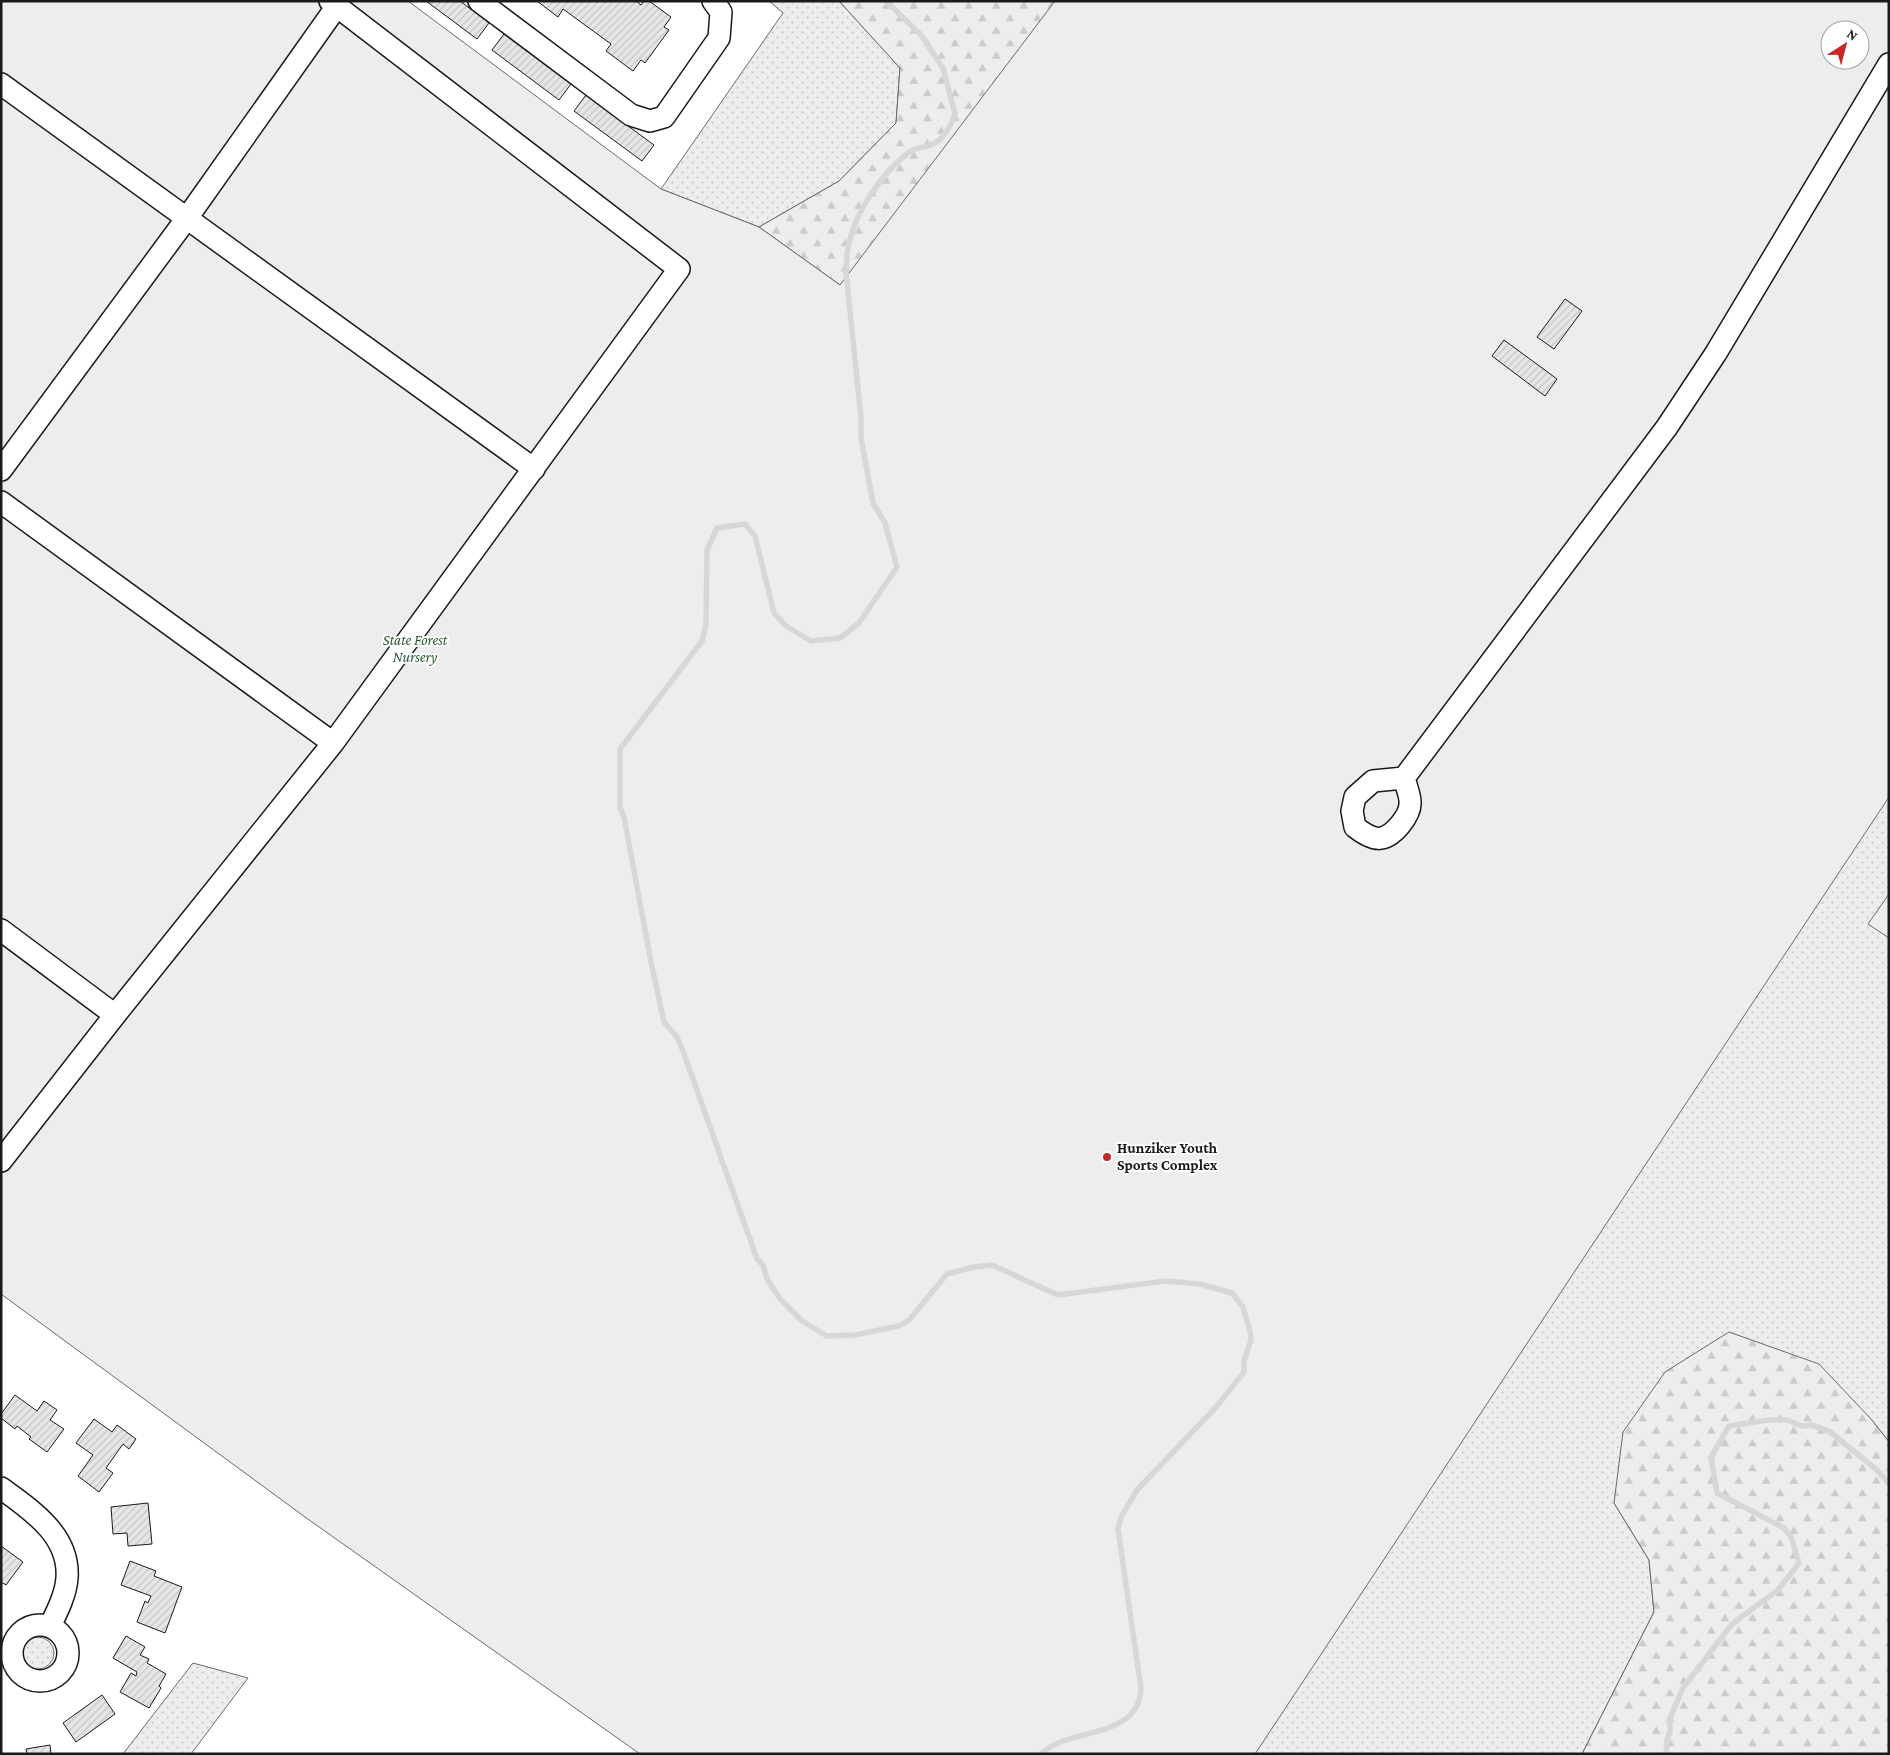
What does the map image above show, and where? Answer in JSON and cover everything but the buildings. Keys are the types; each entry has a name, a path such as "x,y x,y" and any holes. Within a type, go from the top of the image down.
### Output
{"street":[{"path":"479,1 631,115 650,121 664,117 719,38 721,12 713,1"},
{"path":"1,470 187,218 333,4 679,269 333,743 115,1015 1,1161"},
{"path":"1404,778 1667,427 1716,353 1889,64"},
{"path":"1,84 534,470"},
{"path":"1,502 333,743"},
{"path":"1,930 115,1015"},
{"path":"1,1488 33,1512 50,1528 62,1547 66,1562 67,1579 59,1606 50,1626"}],"green space":[{"path":"769,1 839,1 900,68 896,123 839,181 759,227 661,189 783,13"},
{"path":"839,1 1131,1 1098,197 840,285 759,227 839,181 896,123 900,68"},
{"path":"1889,780 1889,1442 1871,1419 1614,1503 1649,1560 1654,1612 1582,1754 1234,1754"},
{"path":"1729,1332 1819,1364 1871,1419 1889,1442 1889,1754 1582,1754 1654,1612 1649,1560 1614,1503 1623,1432 1665,1372"},
{"path":"38,1637 44,1638 49,1642 53,1647 53,1659 49,1664 44,1668 38,1669 32,1668 27,1664 23,1659 22,1653 23,1647 27,1642 32,1638"},
{"path":"193,1663 248,1678 191,1754 123,1754"}],"shaded area":[{"name":"Hunziker Youth Sports Complex","path":"1,1 408,1 661,189 759,227 840,285 1055,1 1889,1 1889,797 1255,1754 640,1754 305,1517 1,1294"},
{"path":"1889,894 1889,938 1868,924"}],"waterway":[{"path":"886,1 921,35 943,68 955,114 944,135 937,142 908,153 878,184 862,209 851,236 847,254 846,272 861,418 861,438 873,503 885,523 897,567 859,623 840,638 811,641 786,626 774,613 755,536 745,524 717,528 707,550 706,625 702,641 620,749 620,808 624,817 664,1022 677,1037 683,1051 757,1259 763,1265 767,1279 781,1300 802,1321 827,1336 855,1335 899,1326 909,1320 947,1274 974,1267 992,1265 1058,1295 1165,1281 1200,1284 1232,1293 1243,1307 1251,1340 1244,1361 1244,1372 1217,1406 1137,1490 1121,1517 1118,1529 1141,1688 1137,1705 1128,1717 1116,1725 1068,1739 1053,1745 1041,1754"},
{"path":"1666,1754 1667,1740 1670,1732 1670,1718 1683,1688 1732,1624 1778,1590 1799,1563 1791,1537 1784,1528 1717,1493 1711,1457 1729,1426 1768,1420 1787,1420 1802,1426 1812,1425 1829,1431 1877,1470 1889,1484"}],"place":[{"name":"Hunziker Youth Sports Complex","path":"1107,1157"}],"park label":[{"name":"State Forest Nursery","path":"415,648"}]}
